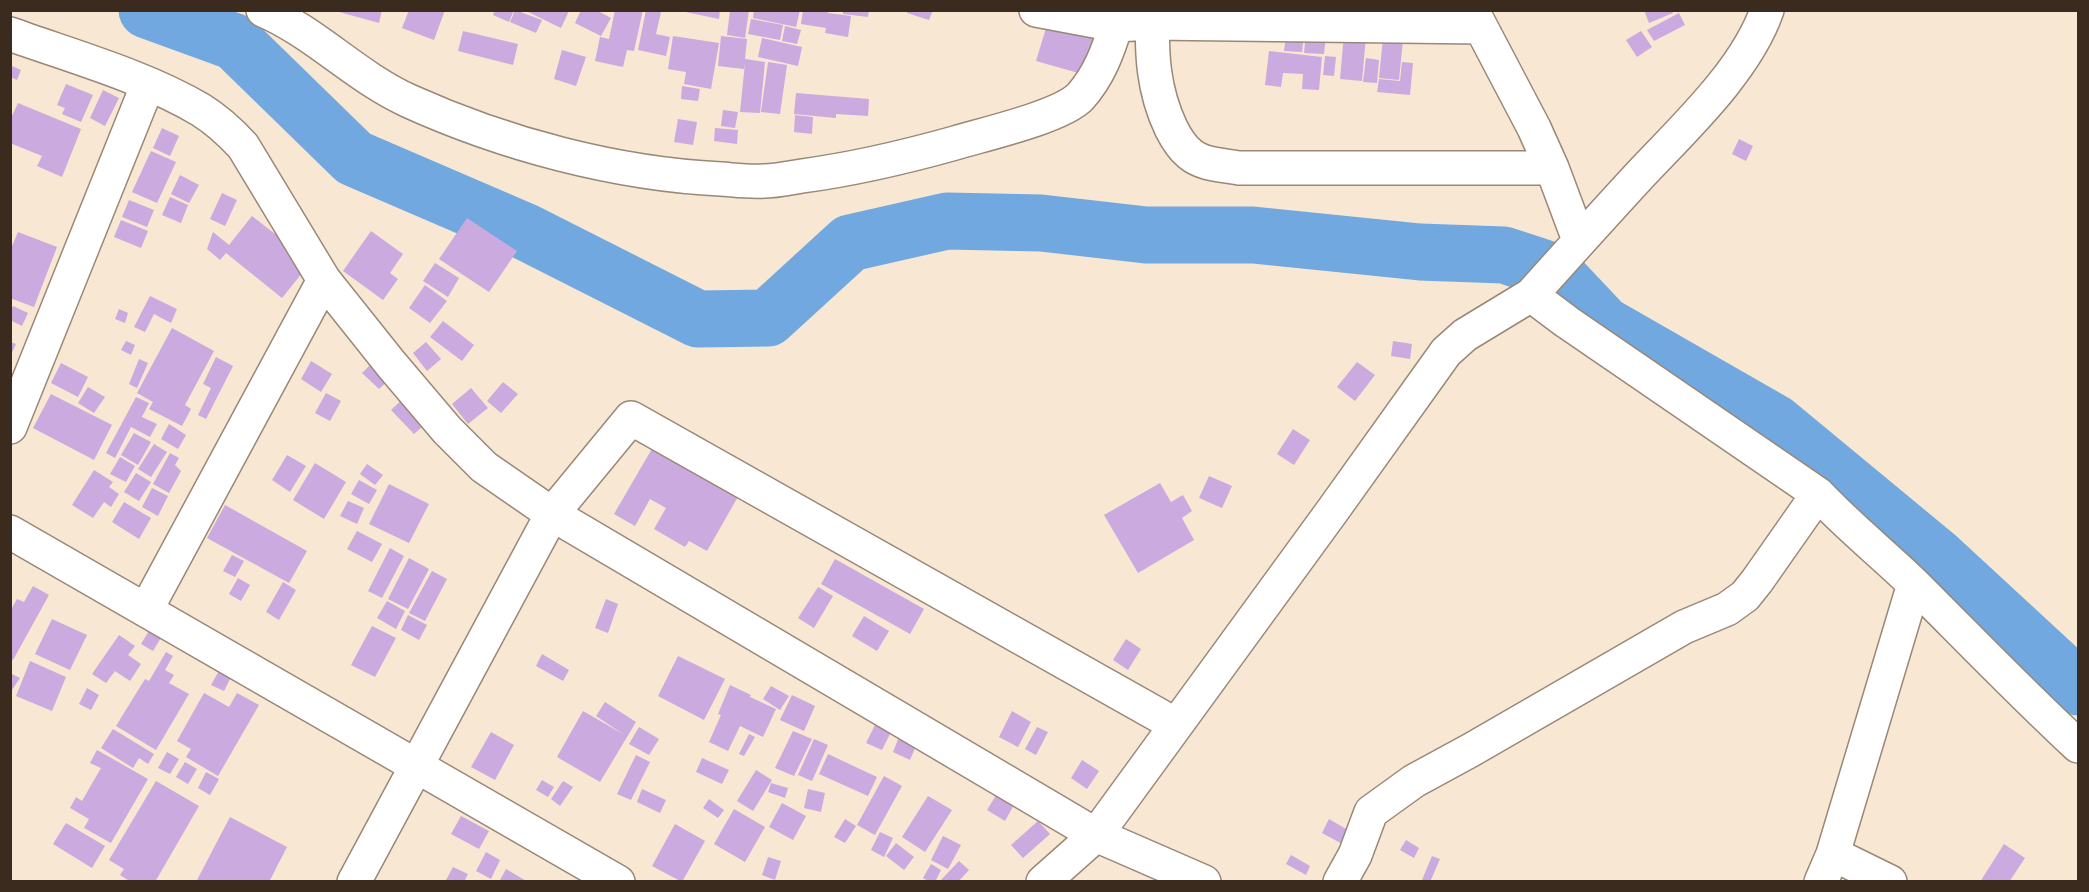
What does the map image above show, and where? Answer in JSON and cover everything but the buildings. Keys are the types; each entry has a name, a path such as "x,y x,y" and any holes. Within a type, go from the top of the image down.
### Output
{"street":[{"path":"1036,10 1116,25 1153,17 1476,19 1534,128 1579,240"},
{"path":"1043,882 1096,835 1446,352 1465,335 1531,295 1712,97 1741,61 1760,30 1767,10"},
{"path":"277,13 375,84 408,101 464,123 551,152 623,169 686,177 764,181 831,172 919,153 1022,123 1068,106 1089,85 1101,67 1116,25"},
{"path":"1153,17 1154,80 1162,108 1179,144 1191,156 1209,163 1239,168 1552,168"},
{"path":"10,34 148,84 201,110 227,129 243,146 324,280 352,318 447,430 484,466 552,514 1096,835 1204,882"},
{"path":"10,427 148,84"},
{"path":"146,610 324,280"},
{"path":"1531,295 1818,494 1914,584 2023,695 2079,746"},
{"path":"354,882 552,514 631,418 1176,725"},
{"path":"1340,882 1355,855 1371,813 1414,781 1472,750 1684,627 1727,609 1745,596 1757,581 1818,494"},
{"path":"10,532 618,882"},
{"path":"1890,882 1827,868 1914,584"}],"waterway":[{"path":"147,10 235,42 354,158 526,232 698,319 768,318 850,243 947,221 1041,223 1146,235 1253,235 1420,252 1504,255 1553,271 1604,325 1775,423 1937,557 2078,687"}]}
